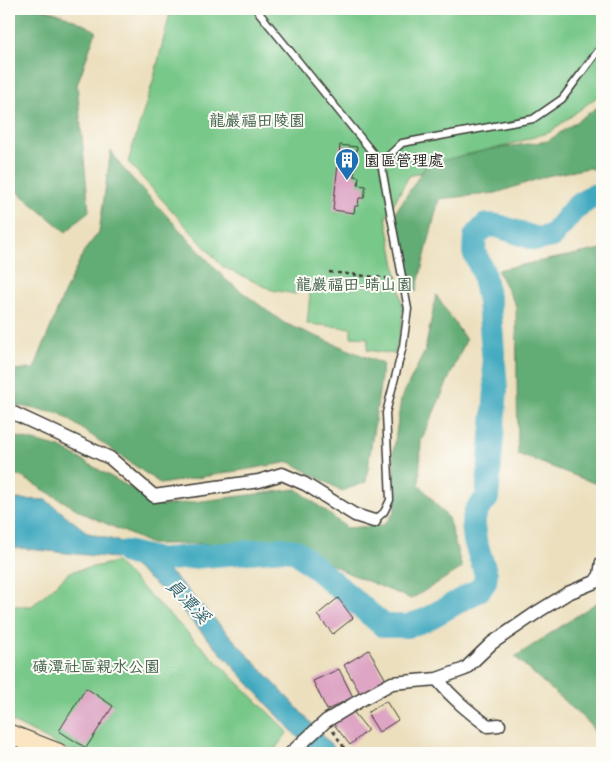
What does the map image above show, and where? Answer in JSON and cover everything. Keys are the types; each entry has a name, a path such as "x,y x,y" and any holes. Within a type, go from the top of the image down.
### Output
{"street":[{"path":"9,411 110,458 154,496 259,481 282,474 305,484 355,515 374,521"},
{"path":"294,750 326,721 392,683 437,678 465,669 492,643 539,610 568,593 595,582 600,575 602,562"},
{"path":"437,678 449,694 469,712 488,726 499,726"},
{"path":"9,734 58,753"}],"lane":[{"path":"256,9 381,163 408,309 403,346 386,413 390,500 384,512 374,521"},
{"path":"381,163 402,143 532,119 562,99 602,47"}],"path":[{"path":"330,272 394,279"},
{"path":"326,721 345,748 351,753"}],"green space":[{"path":"33,8 48,10 96,31 77,85 89,211 66,232 9,185 9,9"},
{"name":"龍巖福田陵園","path":"171,9 602,9 602,93 550,132 409,176 386,217 403,309 402,324 395,354 367,350 368,338 351,337 351,328 307,324 311,284 295,294 272,290 223,267 128,162 154,78"},
{"path":"602,104 602,172 589,168 547,176 496,193 439,199 416,292 395,213 427,164 491,149 548,141"},
{"path":"111,150 120,165 226,280 284,323 383,364 366,482 342,491 290,462 161,484 61,414 9,404 9,370 34,369 63,296 84,251 99,232"},
{"path":"602,249 602,486 518,454 516,306 497,270"},
{"path":"436,295 466,340 421,441 419,484 448,518 462,568 411,599 348,573 290,543 151,544 85,514 22,477 9,475 9,435 61,448 162,506 297,489 347,528 384,525 395,511 393,455 401,399 425,351"},
{"name":"磺潭社區親水公園","path":"116,562 288,732 272,753 97,753 68,750 9,720 9,606 32,606 70,572"},
{"path":"602,599 602,746 590,724 515,657"}],"water":[{"name":"員潭溪","path":"9,499 46,500 88,533 146,549 180,582 339,753 312,753 167,594 125,559 9,547"}],"building":[{"name":"園區管理處","path":"340,145 357,147 354,176 359,177 358,185 366,186 364,198 359,198 358,206 355,206 354,213 333,210"},
{"path":"338,598 353,618 333,634 317,615"},
{"path":"369,650 386,680 361,695 344,665"},
{"path":"339,669 353,697 327,710 313,681"},
{"path":"86,688 113,706 86,748 59,731"},
{"path":"386,701 398,720 379,732 367,713"},
{"path":"351,709 368,730 350,745 333,723"}],"waterway":[{"path":"126,552 158,560 283,549 296,551 384,626 408,626 425,620 479,590 485,582 486,574 475,541 473,523 476,511 487,498 496,389 489,302 483,272 474,252 475,237 486,225 498,226 537,239 552,236 575,208 593,196 602,195"}],"place":[{"name":"園區管理處","path":"347,181"}],"park label":[{"name":"龍巖福田-晴山園","path":"354,284"}]}
